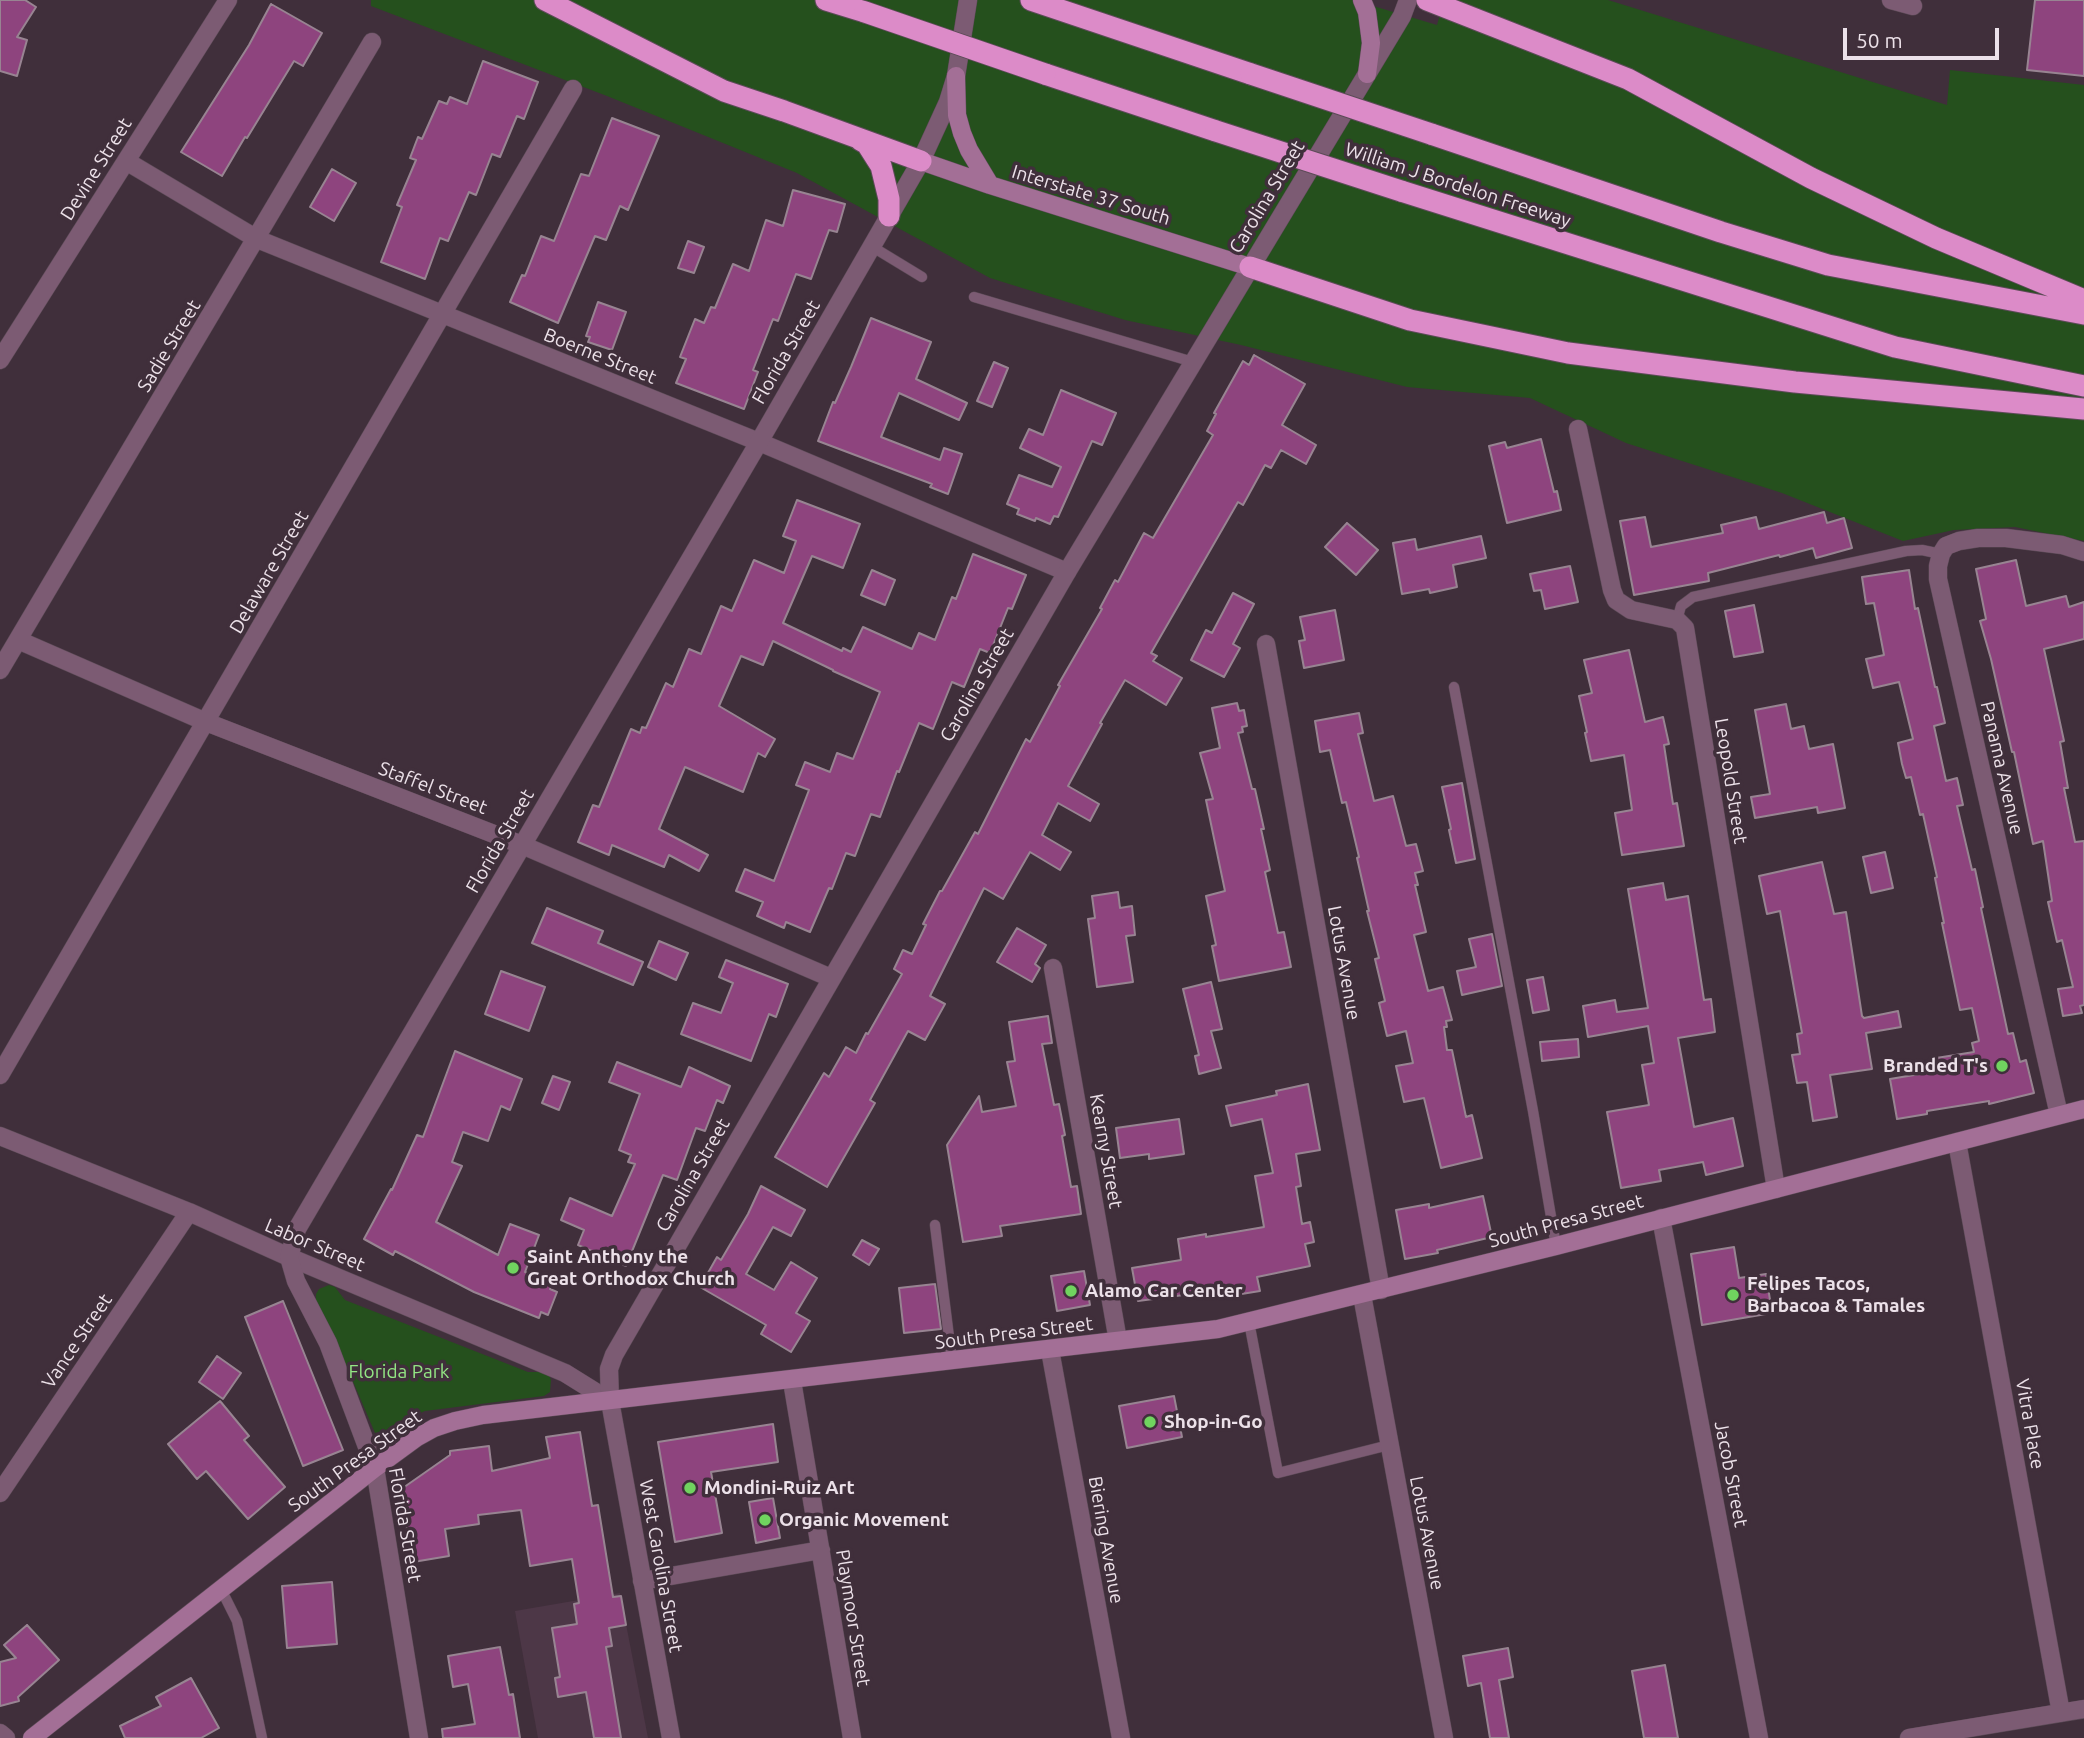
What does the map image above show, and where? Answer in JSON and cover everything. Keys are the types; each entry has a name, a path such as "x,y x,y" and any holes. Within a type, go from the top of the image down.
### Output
{"highway":[{"path":"545,0 724,91 921,161"},
{"name":"William J Bordelon Freeway","path":"827,0 1216,131 1895,347 2084,386"},
{"name":"William J Bordelon Freeway","path":"1031,0 1828,265 2084,314"},
{"path":"1427,0 1628,79 1811,178 1936,238 2084,300"},
{"path":"859,138 867,144 881,166 889,199 888,216"},
{"path":"1250,267 1410,320 1568,353 1796,382 2084,409"}],"main road":[{"path":"1362,0 1367,12 1371,43 1367,74"},
{"path":"956,76 957,115 962,133 990,185"},
{"name":"Interstate 37 South","path":"921,161 1250,267"},
{"name":"South Presa Street","path":"32,1738 375,1468 416,1438 455,1421 482,1415 792,1381 1218,1329 1556,1246 2084,1109"}],"street":[{"name":"Devine Street","path":"0,360 228,0"},
{"name":"Florida Street","path":"419,1738 375,1468 328,1343 306,1303 289,1257 297,1229 921,161 948,102 956,76 968,0"},
{"name":"Carolina Street","path":"610,1401 609,1370 614,1354 1067,572 1402,16 1408,0"},
{"path":"1891,0 1913,6"},
{"name":"Sadie Street","path":"0,670 372,42"},
{"name":"Delaware Street","path":"0,1075 573,89"},
{"name":"Boerne Street","path":"126,161 257,239 759,442 1067,572"},
{"path":"1577,429 1616,600 1631,610 1677,620"},
{"path":"1941,554 1953,543 1978,538 2006,538 2062,545 2084,552"},
{"name":"Panama Avenue","path":"1941,554 1938,579 2059,1115"},
{"name":"Leopold Street","path":"1677,620 1685,628 1776,1189"},
{"name":"Staffel Street","path":"18,639 206,722 522,845 831,978"},
{"name":"Lotus Avenue","path":"1266,644 1381,1290"},
{"name":"Kearny Street","path":"1053,968 1118,1341"},
{"name":"Labor Street","path":"0,1136 189,1212 565,1373 610,1401"},
{"name":"Vitra Place","path":"1957,1142 2062,1713"},
{"name":"Vance Street","path":"0,1493 189,1212"},
{"name":"Jacob Street","path":"1661,1218 1759,1738"},
{"name":"Lotus Avenue","path":"1362,1295 1444,1738"},
{"name":"Biering Avenue","path":"1050,1350 1121,1738"},
{"name":"Playmoor Street","path":"792,1381 852,1738"},
{"name":"West Carolina Street","path":"610,1401 671,1738"},
{"path":"642,1581 821,1550"},
{"path":"1909,1738 2084,1709"},
{"path":"0,1733 6,1738"}],"lane":[{"path":"871,246 922,277"},
{"path":"974,297 1193,362"},
{"path":"1677,620 1681,606 1693,597 1906,551 1922,550 1941,554"},
{"path":"1454,687 1556,1246"},
{"path":"935,1225 952,1362"},
{"path":"1249,1322 1278,1473 1389,1446"},
{"path":"221,1589 237,1621 262,1738"}],"shaded area":[{"path":"620,1593 648,1738 538,1738 515,1611"}],"green space":[{"path":"371,0 1353,0 1437,25 1444,0 1608,0 1947,105 1950,70 2084,85 2084,541 2015,527 1954,530 1903,541 1782,493 1626,443 1530,398 1407,387 1241,345 1125,320 990,278 797,173 607,96 371,6"},
{"name":"Florida Park","path":"329,1285 335,1287 345,1300 528,1372 543,1372 549,1375 551,1380 550,1392 544,1396 425,1411 380,1441 316,1303 319,1289"}],"building":[{"path":"0,0 25,0 36,7 17,37 27,40 17,76 0,71"},
{"path":"2035,0 2084,0 2084,76 2027,70"},
{"path":"271,4 322,33 303,66 294,61 222,176 181,152 249,45"},
{"path":"483,61 538,82 524,119 517,116 500,157 492,154 476,195 469,192 448,241 440,238 425,279 381,262 402,207 397,205 416,160 410,158 418,137 422,139 439,101 447,104 450,97 467,104"},
{"path":"612,118 659,136 628,210 620,206 606,240 595,236 558,323 510,302 522,275 525,276 541,236 554,241 581,174 589,176"},
{"path":"332,169 356,183 334,221 310,207"},
{"path":"793,190 845,204 837,232 829,230 811,279 796,274 778,321 773,319 753,370 758,372 744,409 676,383 686,359 680,357 695,319 704,323 711,307 715,308 733,264 749,271 766,220 783,226"},
{"path":"688,241 704,247 694,273 678,268"},
{"path":"598,302 626,312 612,350 588,342 590,337 586,336"},
{"path":"871,318 931,342 916,379 967,403 959,420 899,393 881,437 940,460 944,448 962,454 948,494 930,487 932,484 818,441"},
{"path":"1254,355 1305,384 1282,425 1316,445 1306,464 1281,450 1271,468 1265,465 1243,505 1238,502 1151,653 1157,656 1153,661 1182,678 1166,705 1125,680 1068,786 1099,804 1090,821 1058,803 1042,835 1071,852 1060,870 1030,852 1003,899 984,888 930,996 945,1004 925,1040 908,1031 870,1100 875,1103 827,1187 775,1157 824,1073 829,1077 846,1047 856,1053 866,1033 868,1034 902,974 894,969 903,950 912,954 926,925 923,924 940,891 975,832 978,834 1026,739 1030,742 1115,580 1118,582 1144,533 1153,538 1213,435 1207,431 1216,414 1214,413 1243,361 1249,365"},
{"path":"994,362 1008,368 992,407 977,401"},
{"path":"1061,390 1116,413 1102,445 1092,441 1058,517 1054,516 1050,524 1017,514 1019,509 1007,504 1019,475 1052,487 1061,467 1020,448 1029,429 1043,435"},
{"path":"1541,439 1561,510 1507,523 1489,446 1505,442 1507,448"},
{"path":"797,500 860,524 843,568 812,556 783,623 842,651 843,648 851,652 863,627 912,649 919,633 935,640 952,597 956,599 973,554 1026,575 1012,609 1008,608 990,653 980,649 964,687 952,682 933,729 919,723 880,817 871,814 855,856 846,853 832,889 829,888 810,932 786,922 784,928 757,916 763,902 736,891 745,869 774,881 809,790 796,785 805,762 830,772 837,753 853,759 880,692 773,641 763,665 741,656 719,706 775,739 765,757 758,753 743,792 685,767 659,829 708,855 699,871 669,855 664,867 612,845 609,855 578,842 593,805 599,807 631,729 640,733 642,727 646,728 666,683 673,687 689,649 701,654 721,606 732,611 754,560 784,573 796,541 783,536"},
{"path":"1824,512 1827,523 1844,518 1852,548 1816,558 1813,548 1780,557 1779,555 1708,573 1709,581 1634,595 1620,521 1645,517 1651,547 1723,533 1721,525 1756,517 1759,529"},
{"path":"1347,523 1378,550 1356,575 1325,547"},
{"path":"1481,536 1486,558 1453,565 1457,587 1430,593 1429,589 1402,594 1393,543 1415,539 1417,550"},
{"path":"2016,560 2026,606 2066,596 2069,607 2084,602 2084,639 2044,649 2064,741 2060,742 2068,788 2064,788 2075,842 2084,841 2084,1005 2080,1006 2082,1013 2063,1016 2058,989 2073,987 2062,940 2057,942 2048,902 2052,901 2043,841 2033,844 2014,752 1980,621 1986,619 1976,569"},
{"path":"1570,566 1578,602 1545,609 1541,590 1534,591 1530,574"},
{"path":"872,570 895,580 885,605 861,595"},
{"path":"1909,570 1915,609 1918,608 1945,723 1934,726 1946,781 1957,778 1963,805 1957,806 1972,870 1975,869 2008,1034 2013,1033 2020,1062 2026,1060 2034,1093 1989,1104 1989,1101 1927,1111 1927,1114 1897,1119 1890,1079 1932,1072 1930,1059 1974,1052 1972,1043 1979,1041 1972,1008 1960,1010 1923,814 1920,815 1911,777 1906,778 1902,764 1898,743 1913,739 1899,682 1873,688 1866,659 1884,655 1874,603 1866,604 1862,577"},
{"path":"1233,593 1254,604 1233,644 1240,648 1224,677 1191,660 1206,630 1212,633"},
{"path":"1754,605 1763,652 1734,657 1725,611"},
{"path":"1335,610 1344,660 1304,668 1299,641 1305,640 1300,617"},
{"path":"1629,650 1645,722 1663,717 1669,744 1664,745 1673,804 1677,803 1684,846 1622,855 1615,813 1632,810 1624,755 1591,761 1579,696 1592,693 1584,660"},
{"path":"1237,703 1239,711 1244,710 1247,726 1242,727 1243,732 1238,733 1264,829 1261,829 1270,870 1265,872 1278,933 1284,932 1291,967 1219,981 1212,946 1216,945 1206,896 1225,891 1206,800 1213,799 1200,753 1220,748 1212,708"},
{"path":"1786,704 1791,729 1804,726 1809,749 1833,744 1845,808 1818,813 1817,807 1755,818 1751,797 1770,794 1755,710"},
{"path":"1359,713 1363,733 1358,734 1374,801 1393,796 1406,846 1416,844 1423,871 1415,873 1418,885 1415,885 1426,932 1414,935 1428,991 1443,987 1452,1020 1446,1021 1447,1027 1444,1027 1447,1050 1452,1050 1466,1117 1472,1115 1482,1158 1441,1168 1424,1098 1404,1102 1396,1066 1413,1063 1406,1031 1387,1036 1379,1003 1385,1001 1375,959 1379,958 1367,911 1357,858 1359,857 1346,802 1342,803 1330,750 1320,752 1315,721"},
{"path":"1462,783 1475,859 1456,863 1442,787"},
{"path":"1885,852 1893,888 1871,893 1863,857"},
{"path":"1822,862 1834,914 1846,912 1862,1016 1864,1018 1898,1011 1901,1027 1866,1033 1872,1069 1830,1075 1837,1117 1813,1121 1807,1082 1797,1083 1792,1055 1800,1054 1797,1034 1802,1033 1780,911 1767,914 1759,876"},
{"path":"1663,883 1666,900 1688,896 1704,1000 1711,999 1715,1032 1678,1038 1694,1127 1733,1118 1743,1166 1706,1175 1703,1162 1659,1170 1661,1181 1621,1188 1607,1112 1649,1105 1642,1065 1654,1063 1648,1026 1588,1037 1583,1006 1615,1000 1617,1012 1648,1008 1628,889"},
{"path":"1118,892 1120,908 1132,906 1135,935 1126,936 1133,982 1097,987 1088,919 1095,918 1092,896"},
{"path":"547,908 603,931 598,943 643,962 633,985 532,943"},
{"path":"1017,928 1046,945 1035,964 1040,968 1032,982 997,962"},
{"path":"1492,934 1502,986 1462,995 1457,971 1476,967 1469,939"},
{"path":"659,941 688,953 676,980 648,967"},
{"path":"726,960 788,984 776,1017 769,1014 751,1061 681,1034 693,1003 721,1013 733,983 719,977"},
{"path":"501,971 545,987 529,1031 485,1014"},
{"path":"1543,977 1549,1010 1533,1013 1527,980"},
{"path":"1211,982 1222,1029 1211,1031 1221,1068 1199,1074 1195,1056 1199,1055 1183,989"},
{"path":"1048,1016 1052,1043 1042,1044 1054,1105 1059,1104 1071,1187 1077,1186 1081,1214 1000,1226 1002,1236 963,1242 947,1145 979,1096 982,1112 1016,1106 1007,1062 1015,1061 1009,1022"},
{"path":"1578,1039 1579,1057 1542,1061 1540,1042"},
{"path":"455,1051 522,1079 510,1110 501,1106 488,1141 463,1132 452,1162 462,1166 436,1222 498,1255 510,1224 539,1235 525,1272 552,1283 550,1289 557,1292 548,1315 541,1312 539,1318 474,1292 395,1251 393,1255 364,1239 392,1190 417,1135 423,1137"},
{"path":"617,1062 681,1087 689,1067 730,1086 723,1103 717,1100 705,1131 696,1128 677,1180 663,1175 626,1266 578,1245 584,1230 561,1220 570,1198 612,1216 635,1164 628,1162 631,1155 619,1150 640,1094 609,1082"},
{"path":"553,1076 570,1082 559,1110 542,1103"},
{"path":"1308,1084 1320,1150 1296,1154 1301,1186 1296,1187 1302,1224 1310,1222 1314,1242 1305,1244 1310,1266 1257,1277 1260,1291 1223,1297 1222,1290 1138,1301 1132,1268 1181,1260 1178,1239 1264,1227 1255,1176 1273,1173 1262,1119 1231,1126 1226,1106 1277,1095 1276,1091"},
{"path":"1179,1119 1184,1154 1149,1159 1149,1154 1120,1158 1116,1128"},
{"path":"761,1186 805,1210 791,1236 773,1227 746,1274 774,1290 791,1262 817,1278 796,1313 810,1321 791,1352 761,1334 766,1325 700,1287 717,1257 721,1260"},
{"path":"1483,1196 1492,1237 1437,1250 1438,1253 1405,1259 1396,1210 1429,1204 1429,1208"},
{"path":"862,1240 879,1249 869,1265 853,1255"},
{"name":"Felipes Tacos, Barbacoa & Tamales","path":"1734,1247 1739,1278 1766,1274 1772,1313 1702,1325 1691,1254"},
{"name":"Alamo Car Center","path":"1084,1271 1090,1305 1057,1311 1051,1276"},
{"path":"935,1284 941,1329 904,1333 899,1288"},
{"path":"283,1301 343,1450 303,1466 245,1317"},
{"path":"217,1356 241,1373 223,1399 199,1382"},
{"name":"Shop-in-Go","path":"1174,1396 1182,1437 1127,1448 1119,1406"},
{"path":"220,1401 249,1436 244,1440 285,1487 248,1519 206,1471 197,1479 168,1444"},
{"path":"773,1424 778,1462 711,1472 722,1533 675,1542 658,1442"},
{"path":"580,1432 592,1506 598,1505 613,1597 621,1596 626,1625 609,1628 612,1646 606,1647 621,1738 594,1738 586,1692 558,1697 555,1678 560,1677 552,1628 577,1624 574,1604 579,1603 572,1559 530,1566 521,1510 478,1515 479,1524 445,1529 449,1556 413,1562 400,1490 450,1455 450,1451 489,1446 492,1471 550,1458 546,1437"},
{"name":"Organic Movement","path":"773,1498 780,1538 756,1543 749,1502"},
{"path":"332,1582 337,1644 287,1648 282,1586"},
{"path":"27,1625 59,1660 18,1697 19,1701 0,1706 0,1662 16,1658 4,1645"},
{"path":"500,1647 509,1695 513,1694 520,1738 443,1738 442,1729 475,1724 468,1684 453,1687 448,1656"},
{"path":"1508,1648 1513,1677 1499,1680 1509,1738 1490,1738 1481,1683 1468,1686 1463,1656"},
{"path":"1665,1665 1678,1738 1644,1738 1632,1671"},
{"path":"191,1678 219,1728 201,1738 125,1738 120,1726 161,1706 156,1697"}],"place":[{"name":"Branded T's","path":"2002,1066"},
{"name":"Saint Anthony the Great Orthodox Church","path":"513,1268"},
{"name":"Alamo Car Center","path":"1071,1291"},
{"name":"Felipes Tacos, Barbacoa & Tamales","path":"1733,1295"},
{"name":"Shop-in-Go","path":"1150,1422"},
{"name":"Mondini-Ruiz Art","path":"690,1488"},
{"name":"Organic Movement","path":"765,1520"}]}
